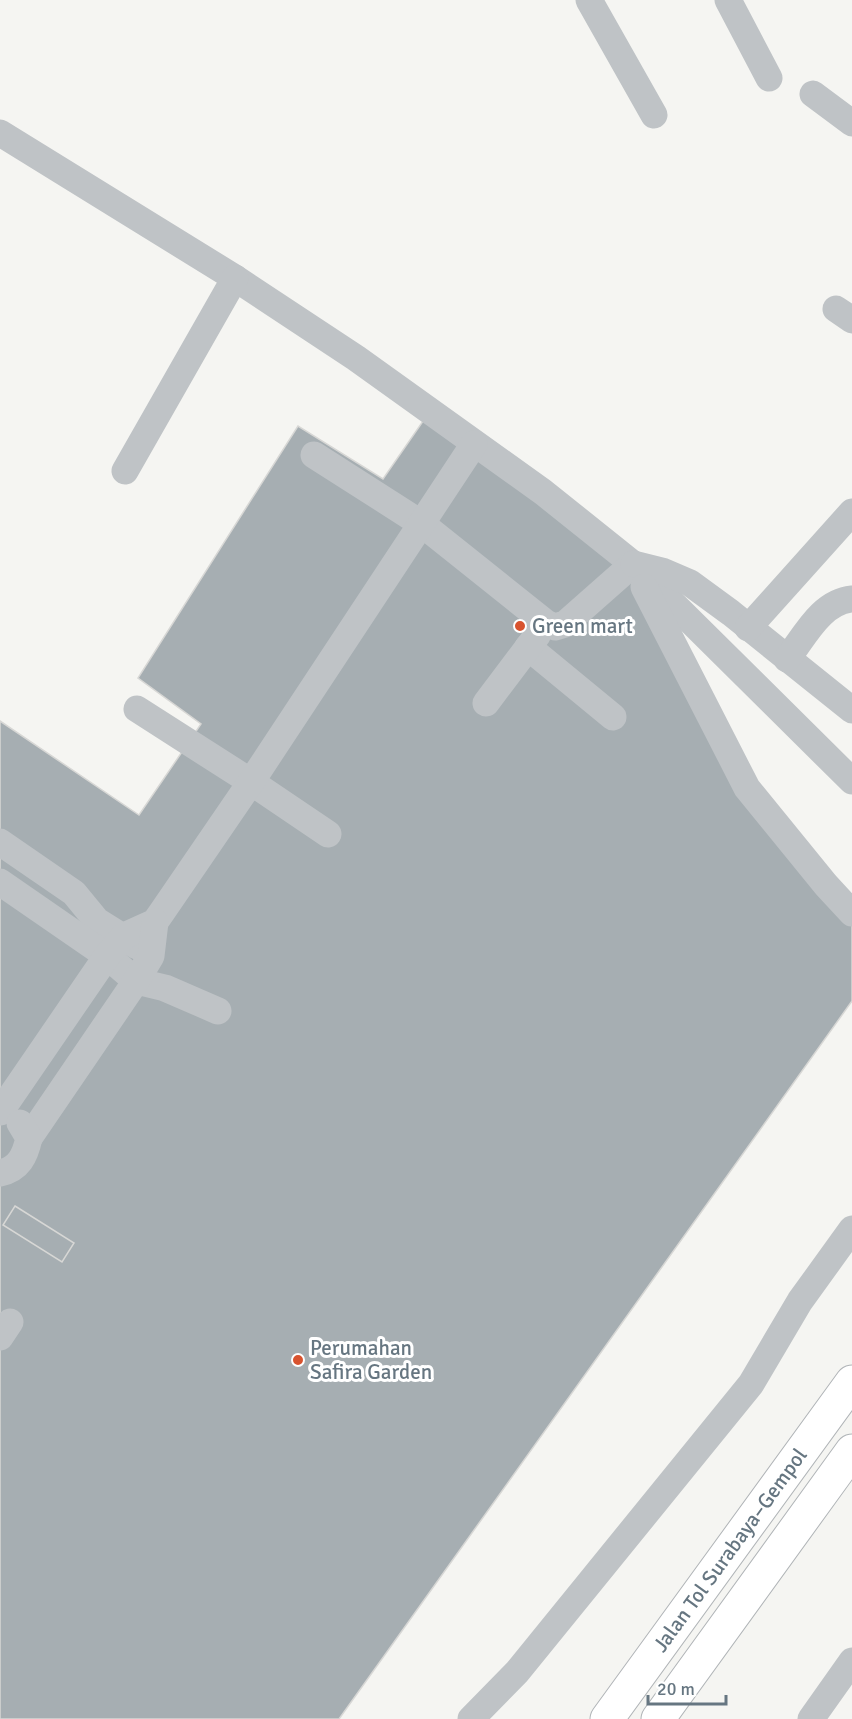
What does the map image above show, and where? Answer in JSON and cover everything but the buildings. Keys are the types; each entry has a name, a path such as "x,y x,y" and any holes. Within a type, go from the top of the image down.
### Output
{"highway":[{"name":"Jalan Tol Surabaya–Gempol","path":"608,1719 852,1382"},
{"name":"Jalan Tol Surabaya–Gempol","path":"658,1719 852,1451"}],"street":[{"path":"589,0 654,115"},
{"path":"728,0 769,78"},
{"path":"813,94 852,123"},
{"path":"0,133 235,278 356,358 543,492 633,564 852,781"},
{"path":"125,471 235,278"},
{"path":"29,1138 22,1125 13,1116 0,1113 116,946 154,922 251,782 474,444"},
{"path":"314,455 422,524 546,623 555,627 565,624 633,564"},
{"path":"748,628 852,512"},
{"path":"633,564 662,571 690,583 852,710"},
{"path":"633,564 747,788 826,885 852,913"},
{"path":"787,659 824,610 840,601 852,599"},
{"path":"486,703 546,623"},
{"path":"528,647 613,717"},
{"path":"137,709 328,834"},
{"path":"0,842 74,893 116,946 136,981 165,988 218,1011"},
{"path":"0,882 116,946 151,956"},
{"path":"0,1173 20,1163 29,1138 136,981 151,956 154,922"},
{"path":"151,956 165,988"},
{"path":"471,1719 517,1672 751,1384 800,1301 852,1229"},
{"path":"811,1719 852,1661"}],"place":[{"name":"Green mart","path":"520,626"},
{"name":"Perumahan Safira Garden","path":"298,1360"}]}
